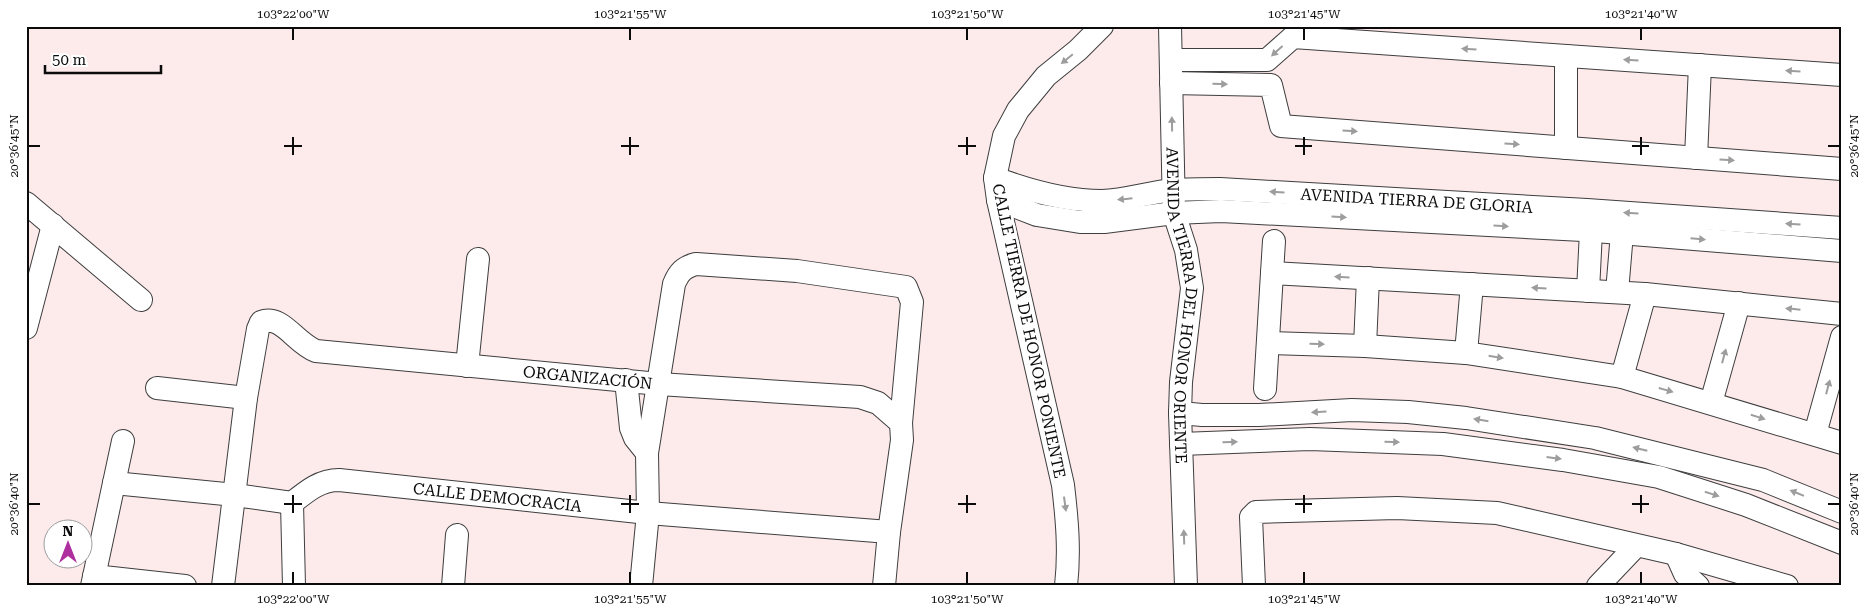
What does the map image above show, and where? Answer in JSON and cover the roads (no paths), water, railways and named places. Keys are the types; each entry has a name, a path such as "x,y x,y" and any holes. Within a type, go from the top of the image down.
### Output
{"street":[{"name":"CALLE TIERRA DE HONOR PONIENTE","path":"1066,586 1069,559 1068,522 1063,485 998,200 995,178 1004,136 1018,110 1046,76 1078,50 1102,26"},
{"name":"AVENIDA TIERRA DEL HONOR ORIENTE","path":"1170,26 1174,214 1186,250 1192,288 1181,382 1180,413 1186,586"},
{"path":"1171,60 1267,60 1293,37 1842,75"},
{"path":"1566,56 1566,148"},
{"path":"1696,158 1700,65"},
{"path":"1171,83 1271,85 1281,126 1842,169"},
{"name":"AVENIDA TIERRA DE GLORIA","path":"995,178 1029,191 1084,200 1102,201 1139,197 1173,190 1220,189 1842,228"},
{"name":"AVENIDA TIERRA DE GLORIA","path":"998,200 1037,214 1080,222 1129,220 1174,214 1220,211 1591,231 1842,251"},
{"path":"26,203 141,300"},
{"path":"26,328 53,225"},
{"path":"1588,291 1591,231"},
{"path":"1617,292 1622,233"},
{"path":"1265,389 1274,240"},
{"path":"467,366 478,259"},
{"path":"641,586 648,513 647,453 674,284 682,270 696,264 797,271 906,287 912,302 900,423 902,440 889,532 884,586"},
{"path":"1272,273 1645,294 1842,314"},
{"path":"1365,346 1368,278"},
{"path":"1466,353 1472,284"},
{"path":"1622,377 1645,294"},
{"path":"1711,403 1739,303"},
{"name":"ORGANIZACIÓN","path":"246,398 258,329 270,322 316,351 659,384 860,398 878,403 900,423"},
{"path":"1815,434 1842,337"},
{"path":"1268,343 1365,346 1466,353 1622,377 1842,443"},
{"path":"626,380 631,428 635,438 647,453"},
{"path":"157,388 246,398 223,586"},
{"path":"1180,413 1259,415 1352,410 1408,412 1476,419 1595,438 1763,480 1842,512"},
{"path":"1181,444 1310,439 1405,442 1442,444 1563,460 1659,477 1746,505 1842,543"},
{"path":"123,441 93,581 186,586"},
{"name":"CALLE DEMOCRACIA","path":"292,503 318,484 330,480 339,480 648,513 889,532"},
{"path":"114,482 292,503 294,586"},
{"path":"1254,586 1251,516 1256,512 1397,508 1497,513 1676,554 1787,586"},
{"path":"453,586 457,535"},
{"path":"1598,586 1636,546"},
{"path":"1676,554 1685,574 1698,586"}]}
